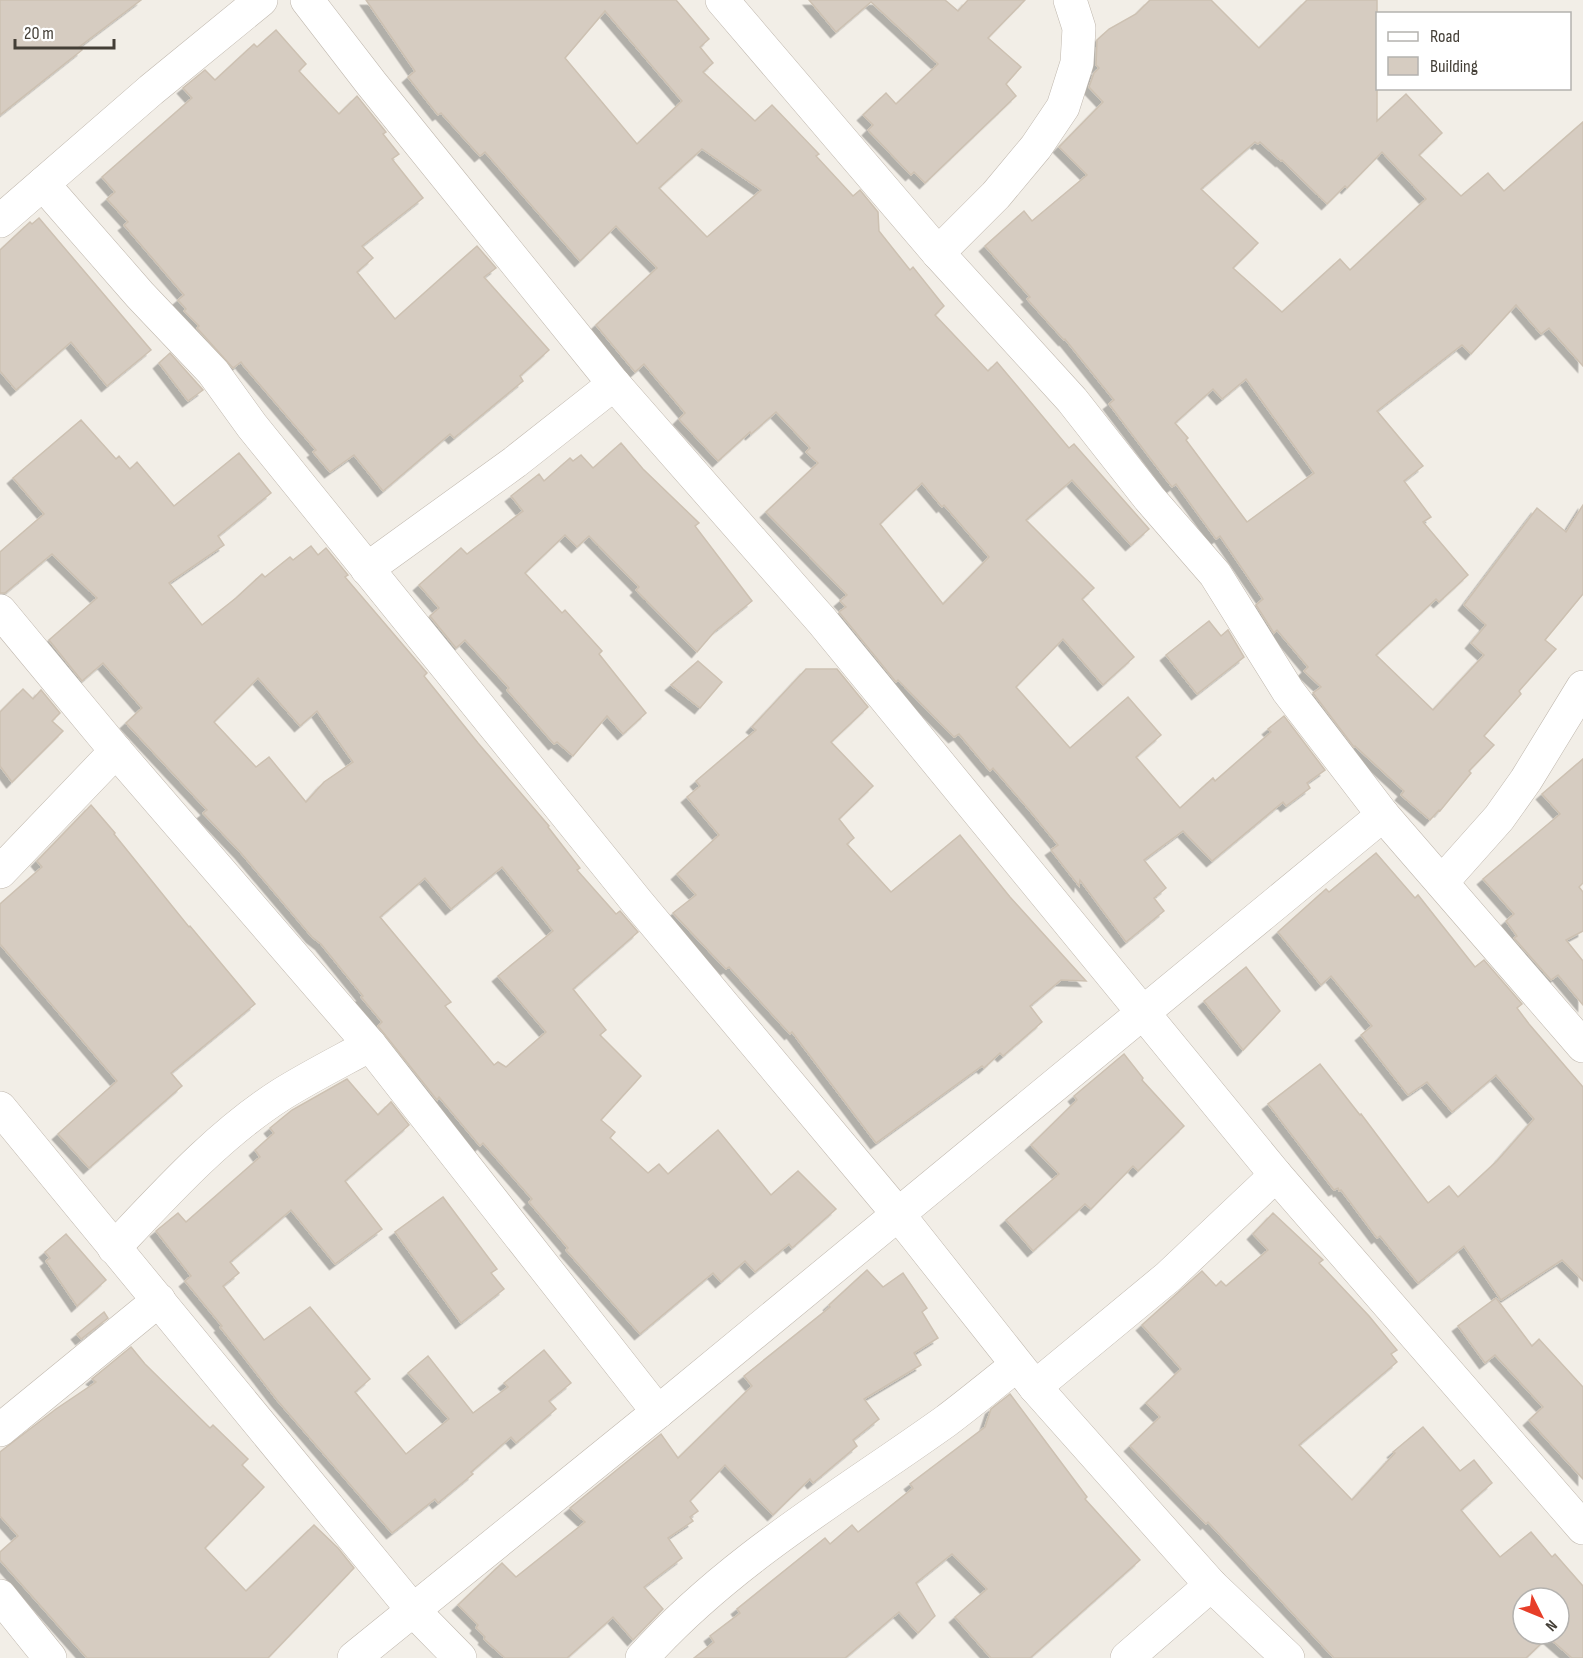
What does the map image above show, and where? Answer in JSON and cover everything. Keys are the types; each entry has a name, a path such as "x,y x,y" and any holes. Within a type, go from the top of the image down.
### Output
{"street":[{"path":"307,0 371,83 614,384 822,621 1276,1175 1583,1528"},
{"path":"722,0 938,253 1072,400 1149,498 1215,574 1288,691 1383,815 1583,1046"},
{"path":"938,253 996,195 1035,147 1063,107 1077,63 1079,28 1070,0"},
{"path":"0,221 151,90 240,6"},
{"path":"43,184 140,295 213,372 252,426 367,569 637,902 898,1214 1026,1376 1211,1585 1288,1658"},
{"path":"367,569 515,462 614,384"},
{"path":"0,611 116,751 370,1045 658,1412"},
{"path":"1442,882 1499,818 1526,780 1583,687"},
{"path":"0,872 116,751"},
{"path":"354,1658 658,1412 1383,815"},
{"path":"114,1248 158,1201 229,1134 282,1094 370,1045"},
{"path":"0,1108 412,1609 460,1658"},
{"path":"642,1658 729,1575 779,1535 947,1420 1026,1376 1168,1277 1276,1175"},
{"path":"0,1430 159,1300"},
{"path":"1127,1658 1211,1585"},
{"path":"0,1596 50,1658"}],"building":[{"path":"0,0 141,0 79,47 82,50 0,115"},
{"path":"366,0 676,0 709,39 700,47 713,63 703,72 755,121 772,105 819,154 816,156 853,196 860,190 878,212 879,231 910,270 913,267 944,306 935,315 988,371 997,362 1069,448 1074,444 1149,529 1131,545 1072,480 1026,520 1094,588 1082,599 1134,657 1103,685 1063,639 1016,687 1070,748 1128,697 1161,735 1136,757 1180,808 1213,778 1215,781 1271,732 1268,729 1284,716 1325,770 1307,783 1310,788 1286,806 1283,802 1212,861 1183,831 1144,860 1166,888 1154,898 1164,911 1126,942 1080,880 1079,886 1051,850 1058,845 1031,812 993,768 990,771 959,734 954,737 898,680 896,682 839,612 846,607 840,601 847,595 766,512 818,463 806,452 810,448 776,412 718,461 679,419 685,413 644,364 635,372 596,325 657,268 616,226 580,261 485,152 480,156 441,113 438,115 408,77 415,71","holes":["605,11 682,101 637,144 565,58","702,149 761,190 707,237 659,188","922,483 989,557 943,604 880,524"]},
{"path":"809,0 945,0 958,11 968,0 1025,0 988,38 1021,67 1006,84 1016,96 925,183 914,172 911,175 868,130 873,125 863,115 886,93 896,104 938,64 871,2 836,32"},
{"path":"1150,0 1211,0 1259,48 1307,0 1377,0 1377,121 1406,94 1442,133 1419,155 1461,196 1488,173 1504,191 1583,122 1583,366 1549,328 1541,334 1516,305 1471,354 1462,345 1377,411 1423,466 1404,481 1431,517 1423,522 1468,575 1439,602 1436,599 1376,655 1433,710 1484,655 1471,643 1486,625 1464,605 1537,508 1566,532 1583,505 1583,594 1545,640 1556,649 1484,736 1494,745 1469,771 1471,773 1430,820 1401,795 1404,791 1354,747 1313,693 1321,687 1304,671 1308,667 1277,630 1274,633 1256,605 1263,599 1220,536 1216,539 1176,484 1172,487 1109,404 1114,400 1065,339 1027,299 1030,297 985,246 1024,211 1032,221 1087,175 1059,147 1103,102 1089,87 1094,73 1099,68 1096,65 1097,40 1109,29 1136,14","holes":["1255,142 1258,144 1260,142 1282,160 1327,204 1345,186 1347,188 1382,152 1426,199 1350,270 1340,259 1282,312 1233,268 1258,243 1201,189","1246,379 1314,473 1247,522 1175,423 1213,389 1222,399"]},
{"path":"276,30 306,64 299,71 339,114 357,96 386,132 383,134 399,154 392,159 423,198 362,246 373,258 357,272 395,319 477,246 496,268 484,277 549,350 520,376 523,381 454,438 450,434 383,491 354,455 330,472 313,452 316,450 241,362 233,368 197,328 199,326 184,311 186,309 178,300 184,295 124,225 128,222 107,199 115,192 102,177 192,98 183,88 205,70 215,80 254,44 257,47"},
{"path":"39,218 151,350 107,386 71,342 16,390 0,371 0,250 30,222 32,224"},
{"path":"170,353 203,390 188,401 159,363"},
{"path":"81,420 116,459 119,456 130,469 137,462 174,506 239,453 271,493 218,536 224,545 169,583 202,625 262,574 265,577 290,557 293,560 311,546 318,555 326,548 348,575 345,577 427,673 424,676 549,826 580,868 577,870 616,914 620,911 638,932 573,989 606,1030 600,1035 641,1076 601,1120 615,1132 610,1138 648,1173 659,1164 668,1174 718,1130 771,1195 798,1171 836,1209 792,1248 789,1244 755,1272 745,1261 721,1282 713,1273 640,1334 566,1250 568,1248 529,1202 532,1199 483,1143 480,1146 439,1097 437,1100 378,1026 382,1022 321,944 312,937 241,853 203,813 207,810 126,723 142,708 103,663 82,681 49,640 97,598 52,554 5,593 0,593 0,552 44,514 13,478","holes":["258,678 300,726 317,711 353,762 324,782 306,802 269,757 256,767 214,722","502,867 553,931 498,976 546,1032 506,1067 498,1062 494,1065 445,1006 451,1002 380,917 425,878 451,909"]},
{"path":"621,443 643,469 699,523 695,526 752,601 715,631 697,652 636,590 639,587 589,536 577,547 565,535 525,573 562,613 565,610 602,651 599,654 646,713 623,734 607,716 573,756 557,742 554,744 507,690 509,688 465,640 456,648 430,616 439,608 419,585 461,548 467,554 523,511 511,496 539,474 544,481 570,458 573,461 581,455 593,468"},
{"path":"1209,621 1221,636 1228,630 1244,657 1197,694 1166,655"},
{"path":"698,661 722,682 700,708 671,685"},
{"path":"806,669 837,669 868,707 831,742 873,786 839,819 854,838 847,844 891,892 960,835 1010,897 1086,981 1061,980 1030,1006 1042,1022 1003,1056 1000,1053 984,1068 982,1066 876,1143 792,1032 790,1034 729,967 726,969 673,913 696,895 677,874 719,835 687,797 700,786 696,781 756,730 752,727"},
{"path":"23,689 33,699 41,690 60,713 52,721 63,731 12,782 0,766 0,712"},
{"path":"1583,759 1583,883 1579,887 1583,892 1583,931 1566,940 1583,961 1583,1005 1558,975 1551,980 1514,938 1517,936 1506,921 1514,914 1483,879 1560,814 1542,794"},
{"path":"91,805 189,927 255,1004 171,1073 182,1086 89,1168 58,1134 117,1081 0,944 0,904 42,867 37,861"},
{"path":"1376,853 1415,898 1418,895 1475,967 1484,960 1522,1004 1517,1008 1529,1024 1583,1087 1583,1281 1562,1260 1501,1300 1464,1246 1418,1283 1380,1236 1377,1238 1341,1190 1339,1191 1338,1188 1334,1190 1268,1104 1320,1064 1428,1203 1449,1186 1458,1197 1497,1161 1534,1119 1496,1075 1452,1112 1427,1082 1408,1095 1361,1035 1372,1026 1331,976 1321,985 1278,932 1326,889 1329,892"},
{"path":"1246,967 1280,1011 1243,1050 1204,1001"},
{"path":"1124,1054 1143,1078 1142,1080 1184,1126 1138,1171 1133,1166 1091,1209 1085,1204 1033,1251 1006,1220 1059,1174 1031,1145 1077,1100 1074,1096"},
{"path":"347,1079 378,1115 391,1102 409,1125 345,1181 382,1229 335,1264 291,1210 230,1262 239,1273 223,1286 264,1340 310,1307 370,1379 355,1392 406,1454 449,1419 408,1373 428,1356 473,1413 508,1387 504,1383 544,1350 571,1383 549,1401 556,1409 516,1443 511,1437 471,1472 473,1474 438,1503 435,1499 392,1533 277,1400 185,1281 191,1276 156,1231 178,1213 186,1222 260,1157 255,1150 274,1133 270,1128 292,1110"},
{"path":"443,1197 497,1269 491,1273 504,1289 461,1323 395,1232"},
{"path":"1273,1213 1323,1260 1319,1263 1369,1316 1397,1350 1391,1354 1397,1362 1299,1445 1352,1500 1395,1453 1393,1452 1423,1427 1460,1471 1474,1460 1492,1483 1461,1510 1500,1557 1531,1532 1552,1557 1555,1554 1583,1586 1583,1658 1572,1658 1558,1646 1571,1646 1571,1586 1511,1586 1511,1646 1539,1646 1526,1658 1334,1658 1208,1522 1206,1524 1130,1446 1160,1417 1146,1403 1181,1369 1142,1325 1202,1271 1216,1286 1221,1281 1226,1286 1268,1250 1253,1234"},
{"path":"66,1234 106,1280 77,1306 46,1261 50,1258 45,1252"},
{"path":"867,1270 883,1287 903,1273 927,1308 922,1312 938,1338 914,1353 921,1365 864,1399 879,1419 853,1440 857,1446 813,1483 810,1479 773,1515 725,1465 690,1501 698,1511 690,1517 693,1521 668,1538 682,1558 644,1587 663,1609 633,1640 613,1617 567,1658 505,1658 484,1639 485,1637 476,1628 478,1625 458,1605 502,1563 516,1577 585,1522 570,1508 661,1434 678,1458 752,1386 744,1376 830,1307 829,1305"},
{"path":"1496,1298 1532,1346 1539,1339 1583,1387 1583,1479 1529,1420 1543,1407 1495,1355 1485,1363 1458,1326"},
{"path":"104,1312 108,1318 81,1339 77,1334"},
{"path":"131,1347 145,1364 210,1428 213,1425 248,1459 242,1465 264,1487 205,1548 246,1591 314,1525 338,1548 354,1568 268,1658 87,1658 0,1560 0,1552 18,1536 0,1516 0,1452 96,1382 92,1379"},
{"path":"1010,1394 1087,1497 1085,1499 1140,1560 1030,1658 991,1658 955,1617 987,1589 952,1554 916,1583 935,1616 918,1633 899,1612 845,1658 694,1658 714,1642 710,1636 740,1613 737,1609 825,1538 830,1544 852,1525 858,1532 913,1488 910,1484 985,1427 991,1409"}]}
